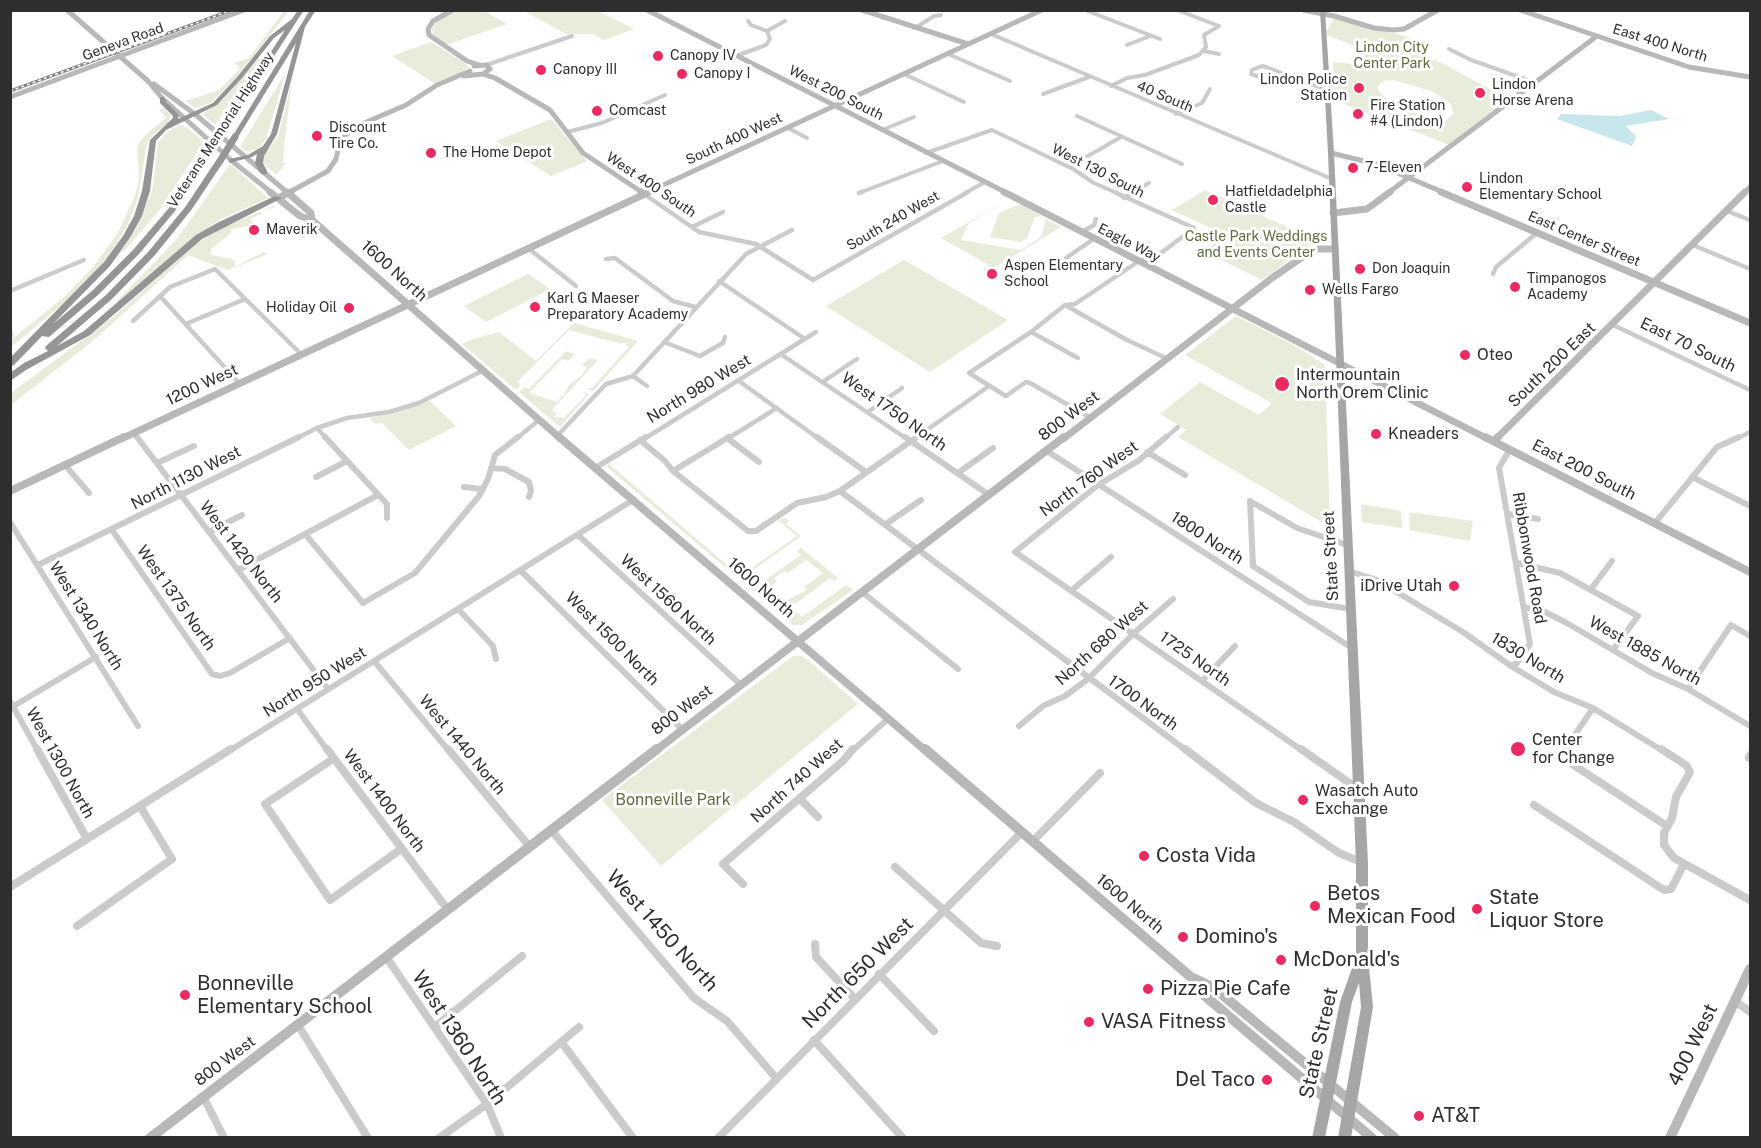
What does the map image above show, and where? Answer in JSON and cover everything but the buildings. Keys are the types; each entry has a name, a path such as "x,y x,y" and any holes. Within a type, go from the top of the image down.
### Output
{"highway":[{"name":"Veterans Memorial Highway","path":"10,363 78,309 136,252 172,209 301,10"},
{"name":"Veterans Memorial Highway","path":"10,378 91,313 141,265 189,207 314,10"},
{"path":"164,129 215,104 272,37 296,19"},
{"path":"264,173 259,160 274,134 303,28"},
{"path":"10,363 107,264 138,216 146,191 153,140 176,118 162,98"},
{"path":"188,109 215,104"},
{"path":"232,161 254,154 268,144"},
{"path":"23,368 87,333 199,237 278,198"}],"main road":[{"path":"1322,12 1327,90"},
{"name":"State Street","path":"1327,90 1362,863 1362,957 1367,1007 1344,1137"},
{"name":"State Street","path":"1318,1137 1347,1002 1362,957"}],"street":[{"name":"1600 North","path":"67,10 148,81 162,98 232,161 300,216 312,220 557,436 1192,978 1205,996 1372,1137"},
{"name":"Geneva Road","path":"10,97 244,10"},
{"path":"453,10 433,21 427,32 433,40 467,61 488,68 572,36"},
{"name":"West 200 South","path":"647,10 1013,197"},
{"path":"862,10 968,44"},
{"name":"South 400 West","path":"406,304 1042,10"},
{"path":"1085,10 1160,39"},
{"path":"1111,86 1127,78 1144,75 1194,57 1204,51 1206,45 1204,35 1219,26 1177,10"},
{"path":"1303,10 1322,12 1374,28 1393,30 1404,29 1438,10"},
{"name":"East 400 North","path":"1520,10 1689,67 1750,76"},
{"path":"915,28 934,16 941,15"},
{"path":"736,56 766,45 770,39 767,31 751,25 748,21"},
{"path":"767,31 785,21"},
{"name":"40 South","path":"991,34 1332,179"},
{"path":"1127,45 1150,36"},
{"path":"1333,213 1367,209 1597,36"},
{"path":"1449,50 1536,83"},
{"path":"1204,51 1219,54"},
{"path":"948,54 1010,81"},
{"path":"467,61 472,71"},
{"path":"278,198 328,171 336,159 338,143 350,130 406,105 437,85 472,71 479,65"},
{"path":"1300,80 1279,84 1251,72 1266,67 1327,90"},
{"name":"West 400 South","path":"483,74 488,68 495,78"},
{"name":"West 400 South","path":"472,71 495,78 550,110 582,153 692,227 710,236 741,240 761,246 813,280"},
{"path":"904,74 964,102"},
{"path":"1043,94 1089,77"},
{"name":"1600 North","path":"148,81 163,89 196,115 288,193 310,213 312,220"},
{"path":"1176,114 1202,103 1210,89"},
{"path":"567,132 602,123 665,95"},
{"path":"1077,116 1182,164"},
{"path":"882,130 914,117"},
{"path":"788,128 807,138"},
{"name":"West 130 South","path":"926,153 992,130 1069,167 1084,178 1124,198 1165,213 1194,228 1161,253 1139,261"},
{"path":"1069,167 1121,137"},
{"name":"East Center Street","path":"1331,153 1361,159 1409,178 1750,323"},
{"path":"859,193 943,161"},
{"name":"South 240 West","path":"813,280 985,182"},
{"path":"1124,198 1149,183"},
{"name":"South 200 East","path":"1494,441 1750,187"},
{"name":"Eagle Way","path":"1013,197 1234,309"},
{"path":"1727,211 1750,220"},
{"path":"692,227 723,212"},
{"path":"1082,232 1094,225 1096,219"},
{"path":"557,436 606,384 633,376 746,254 792,230"},
{"path":"1493,274 1496,267 1538,232"},
{"path":"1066,258 1095,238"},
{"path":"1693,245 1750,269"},
{"path":"528,248 576,286"},
{"name":"800 West","path":"150,1137 1314,249 1335,249"},
{"path":"606,259 615,258 680,304 695,307"},
{"path":"10,291 84,260"},
{"path":"1091,418 1030,383 1026,382 1006,396 969,373 1031,332 1065,305 1075,304 1139,261"},
{"path":"133,321 170,287 215,269 300,353"},
{"path":"719,281 805,339"},
{"path":"160,296 238,382"},
{"path":"186,324 245,299"},
{"name":"1200 West","path":"10,491 406,304"},
{"path":"1065,305 1125,339 1168,359"},
{"name":"East 200 South","path":"1234,309 1750,572"},
{"name":"East 70 South","path":"1613,325 1750,390"},
{"name":"North 980 West","path":"595,468 816,332"},
{"path":"1031,332 1078,358"},
{"path":"664,342 700,356 723,343 725,337"},
{"name":"West 1750 North","path":"782,355 824,381 989,495"},
{"path":"824,381 857,359"},
{"name":"North 1130 West","path":"38,565 317,428 347,418 389,412 419,403 482,371"},
{"path":"633,376 647,386"},
{"path":"739,381 866,472"},
{"path":"640,440 665,461 673,471 747,531 756,531 797,503 826,497 840,491 989,386"},
{"path":"868,412 902,388"},
{"path":"673,471 777,408"},
{"path":"305,534 363,603 415,573 483,489 495,455 539,420"},
{"name":"North 760 West","path":"1015,552 1098,484 1138,461 1178,427"},
{"path":"317,428 387,504 387,518"},
{"name":"West 1420 North","path":"133,432 328,689"},
{"path":"1655,523 1717,447 1750,432"},
{"path":"727,438 759,462"},
{"path":"157,463 194,446"},
{"path":"958,473 993,448"},
{"name":"Ribbonwood Road","path":"1510,449 1499,468 1530,644 1517,663 1511,666"},
{"name":"1800 North","path":"1047,451 1352,648"},
{"path":"1147,452 1185,476"},
{"path":"316,477 347,460"},
{"path":"65,465 88,493"},
{"path":"491,468 505,469 529,482 531,491 529,497"},
{"path":"1692,477 1750,506"},
{"path":"464,487 483,489"},
{"name":"1700 North","path":"840,491 1256,803 1294,822 1339,853 1362,863"},
{"path":"238,570 378,495"},
{"name":"North 950 West","path":"10,887 633,500"},
{"path":"886,524 921,500"},
{"path":"1347,545 1297,528 1250,501 1253,566 1309,602 1350,609"},
{"path":"1508,513 1538,519"},
{"path":"209,532 242,515"},
{"name":"West 1340 North","path":"10,522 138,726"},
{"name":"West 1375 North","path":"112,530 212,674 220,676 231,674 290,638"},
{"name":"West 1560 North","path":"578,535 741,685"},
{"name":"1725 North","path":"1015,552 1203,680 1358,790"},
{"path":"1072,590 1111,557"},
{"path":"1591,589 1612,561"},
{"path":"1517,563 1560,573 1638,616 1612,650"},
{"name":"West 1500 North","path":"520,570 682,729"},
{"name":"1830 North","path":"1348,571 1377,580 1463,632 1511,666 1554,692 1593,708 1689,768 1690,772 1676,797 1672,818 1667,826"},
{"path":"862,592 958,669"},
{"name":"North 680 West","path":"1019,726 1043,706 1065,696 1088,679 1134,633 1173,599"},
{"name":"West 1885 North","path":"1524,607 1553,616 1652,673 1688,689 1750,726"},
{"path":"458,609 493,646 496,659"},
{"path":"1688,689 1731,625 1750,636"},
{"path":"1203,680 1235,646"},
{"path":"11,705 60,680 96,657"},
{"name":"West 1440 North","path":"374,661 530,847"},
{"name":"West 1300 North","path":"11,705 87,839"},
{"path":"1593,708 1568,745 1568,756 1572,764 1667,826 1664,845 1674,858 1750,900"},
{"name":"West 1400 North","path":"297,709 448,910"},
{"name":"North 740 West","path":"743,885 723,864 800,799 888,719"},
{"path":"333,759 265,804 330,900 401,849"},
{"path":"1032,843 1100,774"},
{"path":"800,799 818,817"},
{"path":"1534,805 1660,888 1668,891 1671,889 1684,864"},
{"path":"77,927 172,859 140,806"},
{"name":"West 1450 North","path":"551,830 694,998 728,1021 776,1078"},
{"name":"North 650 West","path":"718,1137 1021,833"},
{"path":"895,867 981,943 997,946"},
{"path":"815,944 816,957 855,999"},
{"path":"435,1027 522,956"},
{"name":"West 1360 North","path":"387,958 487,1104 501,1137"},
{"name":"400 West","path":"1670,1137 1750,969"},
{"path":"879,974 934,1031"},
{"name":"1600 North","path":"1192,978 1214,988 1395,1137"},
{"path":"1735,1001 1750,1012"},
{"path":"298,1025 368,1137"},
{"path":"439,1137 487,1104 579,1027"},
{"path":"814,1040 903,1137"},
{"path":"562,1043 633,1137"},
{"path":"204,1096 224,1137"}],"green space":[{"path":"284,11 289,11 235,79 211,103 195,108 185,101 219,90 239,70 234,63 249,58"},
{"path":"458,11 484,11 507,24 446,45 433,35 432,29 437,20"},
{"path":"524,11 598,11 634,29 604,40 593,34 566,34"},
{"name":"Lindon City Center Park","path":"1334,18 1412,38 1422,56 1440,62 1512,101 1452,146 1336,101 1333,62 1361,65 1367,62 1362,49 1325,34","holes":["1393,80 1431,91 1445,99 1451,105 1454,113 1442,124 1414,109 1400,109 1379,92 1377,87 1383,81"]},
{"path":"431,42 469,67 434,83 392,56"},
{"path":"260,59 215,125 203,114 222,101"},
{"path":"286,72 266,139 258,149 248,152 240,147"},
{"path":"292,80 284,147 283,163 286,163 276,175 264,164 262,157 278,137"},
{"path":"164,108 171,115 169,120 171,122 155,133 147,143 138,198 128,224 113,249 69,299 11,347 11,340 64,297 94,266 118,233 136,193 139,176 138,145 145,135 166,118 159,110"},
{"path":"551,119 587,161 551,176 496,141"},
{"path":"179,125 186,127 204,142 158,212 125,250 117,255 138,225 152,191 158,143 166,133"},
{"path":"230,164 268,198 219,220 186,245 118,304 115,303 177,239"},
{"name":"Castle Park Weddings and Events Center","path":"1205,190 1316,240 1262,280 1203,251 1225,235 1172,210"},
{"path":"1009,199 969,223 961,240 1021,250 1041,237 1046,219 1061,227 994,268 941,238"},
{"path":"1020,204 1042,216 1035,217 1027,238 1021,242 990,237 999,213"},
{"path":"261,211 262,214 250,219 253,222 247,226 231,229 231,233 211,249 211,255 232,259 236,262 234,264 236,266 264,252 268,254 228,270 188,255 94,340 11,405 11,393 111,319 195,244 224,227"},
{"path":"904,260 1008,320 930,372 826,306"},
{"path":"528,274 550,289 486,322 464,306"},
{"path":"1236,316 1292,344 1325,365 1330,527 1178,437 1186,430 1160,414 1200,382 1259,415 1272,403 1185,355"},
{"path":"574,323 638,341 593,391 586,388 592,388 629,347 627,343 618,343 569,330 517,382 521,384 516,390 462,344 499,332 536,361"},
{"path":"566,351 575,354 568,361 562,359 529,393 557,402 561,397 559,396 563,396 569,385 582,375 587,367 582,365 589,358 598,360 552,410 557,413 554,417 564,418 586,395 582,392 589,394 560,427 519,392 525,387 529,389"},
{"path":"430,401 456,426 409,450 381,422 375,424 369,418 398,412"},
{"path":"608,463 740,576 797,536 778,520 785,518 789,521 786,524 801,536 749,573 761,583 801,555 797,551 801,548 838,578 834,581 830,578 791,607 802,617 846,585 853,590 802,625 793,625 607,467","holes":["806,560 823,573 804,587 807,590 785,601 769,587 777,581 774,578 784,571 787,573"]},
{"path":"1361,504 1401,511 1402,528 1362,522"},
{"path":"1409,512 1473,521 1470,541 1410,530"},
{"name":"Bonneville Park","path":"793,656 801,656 808,660 858,704 661,866 602,800"}],"water":[{"path":"1651,110 1669,119 1626,126 1636,136 1632,146 1557,119 1561,114 1620,116"}],"waterway":[{"path":"10,326 13,337"}],"railway":[{"path":"10,91 232,10"}],"place":[{"name":"Canopy IV","path":"658,56"},
{"name":"Canopy III","path":"541,70"},
{"name":"Canopy I","path":"682,74"},
{"name":"Lindon Police Station","path":"1359,88"},
{"name":"Lindon Horse Arena","path":"1480,93"},
{"name":"Comcast","path":"597,111"},
{"name":"Fire Station #4 (Lindon)","path":"1358,114"},
{"name":"Discount Tire Co.","path":"317,136"},
{"name":"The Home Depot","path":"431,153"},
{"name":"7-Eleven","path":"1353,168"},
{"name":"Lindon Elementary School","path":"1467,187"},
{"name":"Hatfieldadelphia Castle","path":"1213,200"},
{"name":"Maverik","path":"254,230"},
{"name":"Don Joaquin","path":"1360,269"},
{"name":"Aspen Elementary School","path":"992,274"},
{"name":"Timpanogos Academy","path":"1515,287"},
{"name":"Wells Fargo","path":"1310,290"},
{"name":"Karl G Maeser Preparatory Academy","path":"535,307"},
{"name":"Holiday Oil","path":"349,308"},
{"name":"Oteo","path":"1465,355"},
{"name":"Intermountain North Orem Clinic","path":"1282,384"},
{"name":"Kneaders","path":"1376,434"},
{"name":"iDrive Utah","path":"1454,586"},
{"name":"Center for Change","path":"1518,749"},
{"name":"Wasatch Auto Exchange","path":"1303,800"},
{"name":"Costa Vida","path":"1144,856"},
{"name":"Betos Mexican Food","path":"1315,906"},
{"name":"State Liquor Store","path":"1477,909"},
{"name":"Domino's","path":"1183,937"},
{"name":"McDonald's","path":"1281,960"},
{"name":"Pizza Pie Cafe","path":"1148,989"},
{"name":"Bonneville Elementary School","path":"185,995"},
{"name":"VASA Fitness","path":"1089,1022"},
{"name":"Del Taco","path":"1267,1080"},
{"name":"AT&T","path":"1419,1116"}]}
